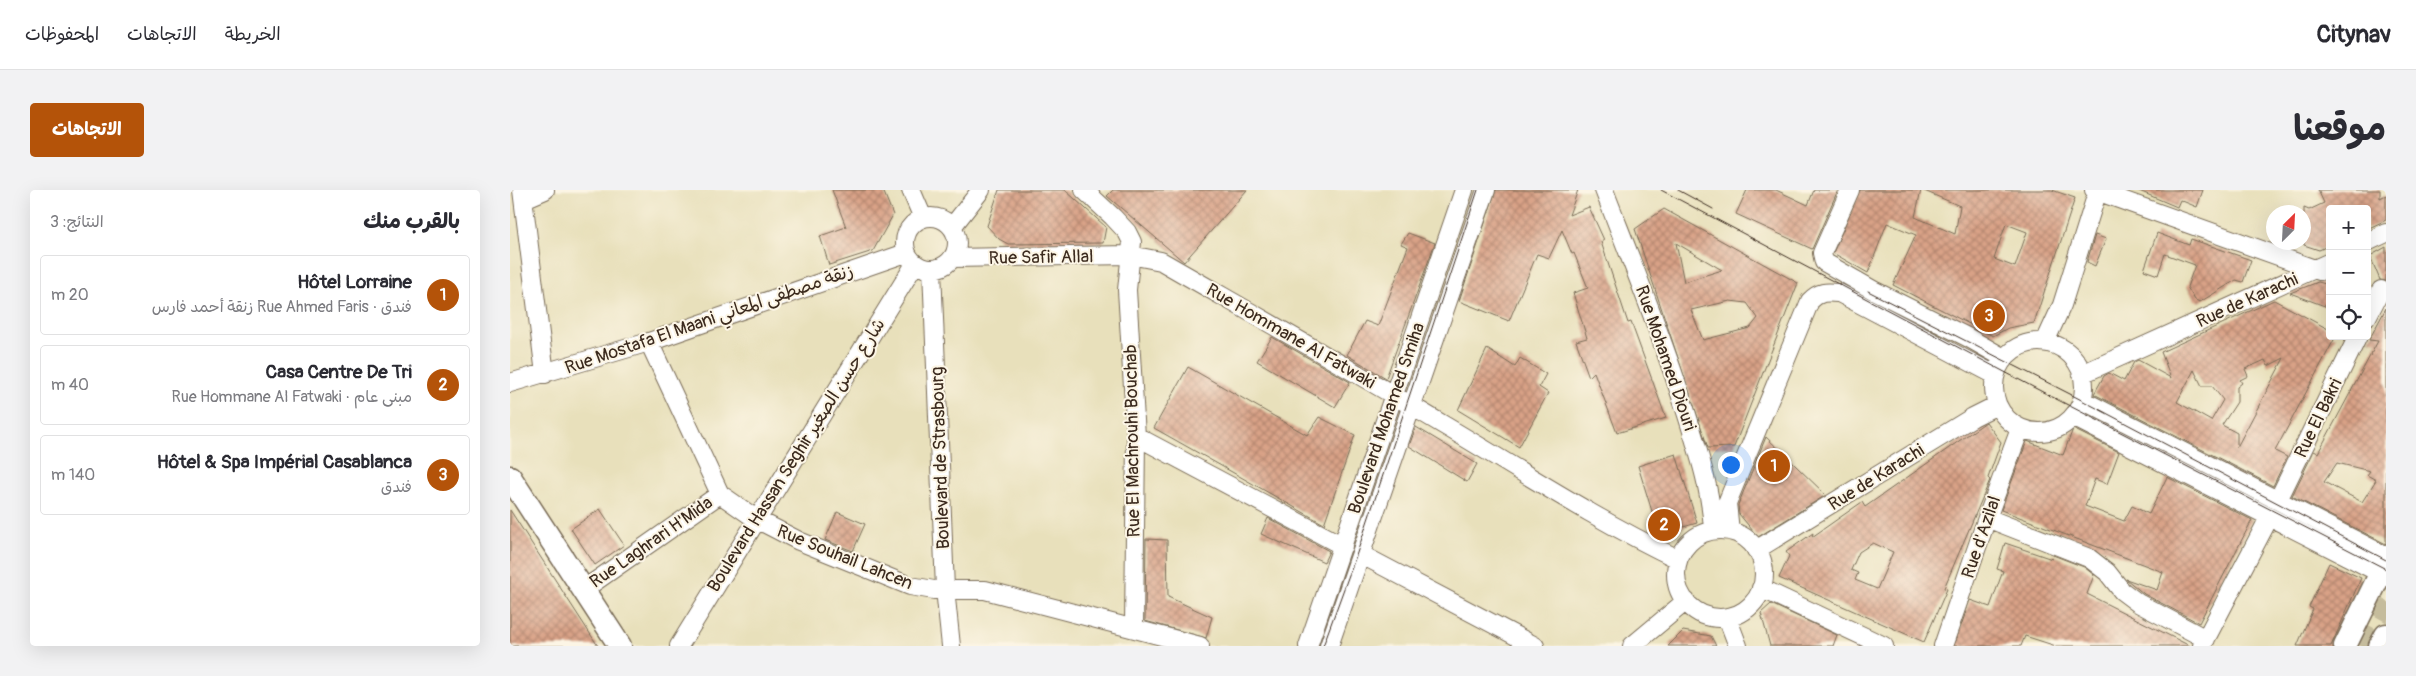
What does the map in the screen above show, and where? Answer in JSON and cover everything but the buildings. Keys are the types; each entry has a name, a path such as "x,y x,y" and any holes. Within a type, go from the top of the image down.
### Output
{"main road":[{"path":"510,477 620,646"},
{"path":"2345,646 2384,567"},
{"path":"2380,646 2386,635"}],"street":[{"path":"545,190 523,195 545,374"},
{"path":"911,190 923,218"},
{"path":"952,228 981,190"},
{"path":"1084,190 1127,232 1132,242 1130,255"},
{"name":"Boulevard Mohamed Smiha","path":"1308,646 1464,190"},
{"name":"Boulevard Mohamed Smiha","path":"1329,646 1362,555 1486,190"},
{"name":"Rue Mohamed Diouri","path":"1604,190 1670,361 1722,531"},
{"path":"1850,190 1822,253 1823,260 1828,266 2004,358"},
{"path":"2045,342 2062,305 2096,190 2325,268"},
{"path":"936,217 952,228 957,245 952,258 941,267 932,269 910,258 904,243 908,230 923,218 936,217"},
{"path":"2371,240 2386,233"},
{"name":"Rue Safir Allal","path":"952,258 1130,255"},
{"name":"Rue Hommane Al Fatwaki","path":"1130,255 1161,261 1394,395 1559,494 1678,559"},
{"name":"Rue El Machrouhi Bouchab","path":"1130,255 1127,290 1136,436 1134,628"},
{"name":"Rue Mostafa El Maani زنقة مصطفى المعاني","path":"510,383 649,342 910,258"},
{"name":"Boulevard Hassan Seghir شارع حسن الصغير","path":"679,646 910,258"},
{"name":"Rue de Karachi","path":"2082,374 2325,268"},
{"name":"Boulevard de Strasbourg","path":"932,269 945,588 951,646"},
{"path":"2371,307 2378,289"},
{"path":"1722,531 1727,503 1810,301 1816,295 1824,292 1839,294 1995,375"},
{"name":"Rue El Bakri","path":"2278,500 2356,340"},
{"path":"649,342 720,494"},
{"path":"2045,342 2068,352 2077,362 2082,374 2084,387 2082,400 2073,417 2062,426 2048,431 2020,429 2008,420 1997,405 1993,388 1995,375 2004,358 2023,344 2045,342"},
{"path":"2082,400 2278,500 2384,567"},
{"name":"Rue de Karachi","path":"1756,550 1973,417 1997,405"},
{"path":"2073,417 2269,518 2384,567"},
{"name":"Rue d'Azilal","path":"1943,646 2020,429"},
{"path":"1136,436 1343,546"},
{"name":"Rue Souhail Lahcen","path":"720,494 756,519 799,541 910,586 934,590 945,588 984,590 1200,646"},
{"name":"Rue Laghrari H'Mida","path":"583,590 720,494"},
{"path":"1987,518 2089,558 2107,572 2122,591 2204,642 2269,518"},
{"path":"1722,531 1745,538 1756,550 1763,571 1761,588 1750,605 1742,611 1727,616 1702,614 1686,601 1676,579 1678,559 1692,540 1722,531"},
{"path":"1362,555 1535,646"},
{"path":"1761,588 1884,646"},
{"path":"1632,646 1686,601"},
{"path":"1727,616 1738,646"}],"tunnel":[{"path":"2361,646 2386,601"}],"tram line":[{"path":"1323,646 1357,553 1478,190"},
{"path":"1661,190 2033,387 2386,569"},
{"path":"1678,190 1713,209"},
{"path":"1868,291 2070,394 2386,560"}],"place":[{"name":"Hôtel & Spa Impérial Casablanca","path":"1989,316"},
{"name":"Hôtel Lorraine","path":"1774,466"},
{"name":"Casa Centre De Tri","path":"1664,525"}]}
